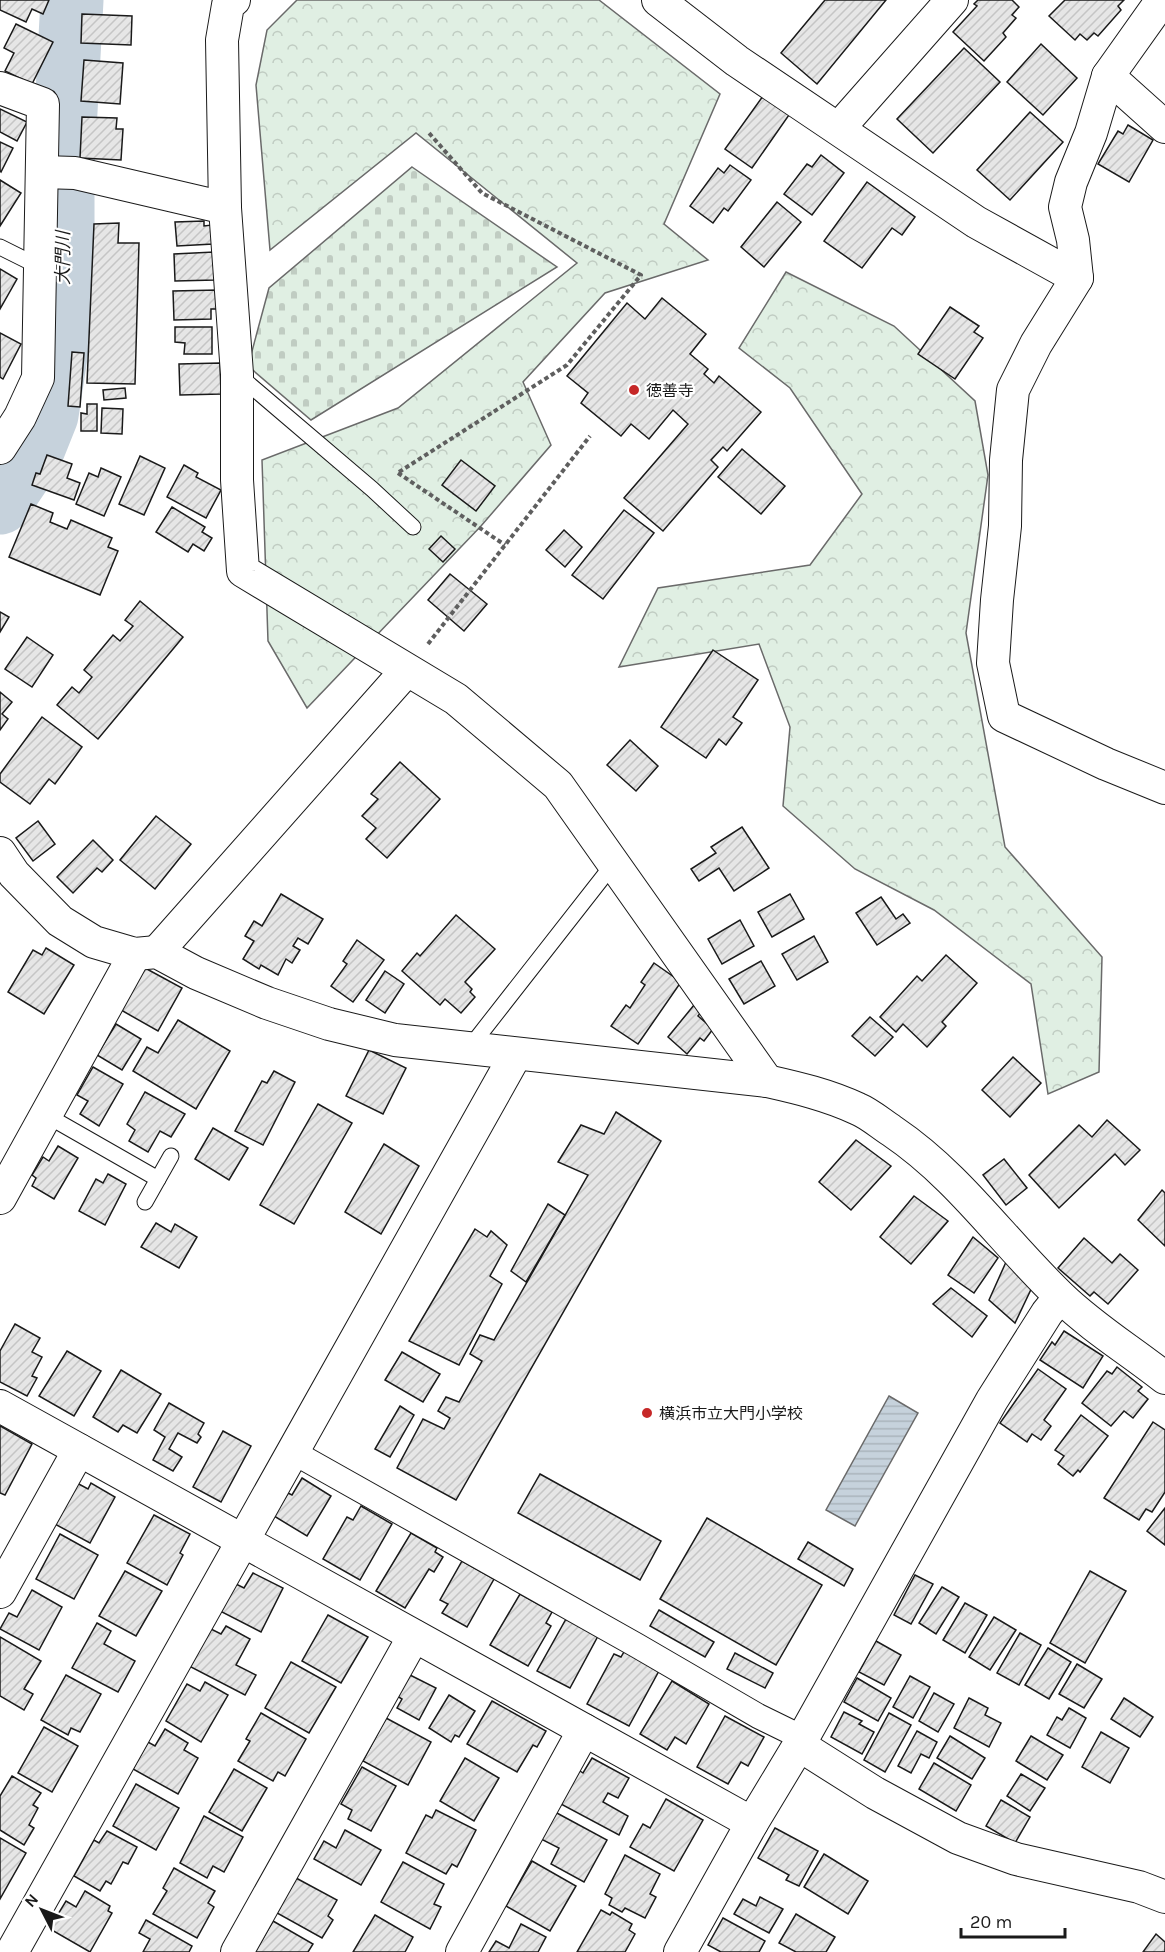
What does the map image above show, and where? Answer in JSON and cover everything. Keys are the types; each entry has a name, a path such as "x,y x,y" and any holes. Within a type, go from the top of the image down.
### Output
{"street":[{"path":"234,0 228,5 222,40 225,208 237,374 237,480 243,571 456,699 558,784 767,1081"},
{"path":"658,0 737,61 976,222 1077,278"},
{"path":"839,128 952,0"},
{"path":"1162,0 1108,76 1091,133 1071,182 1065,207 1073,240 1077,278 1036,344 1013,390 1006,460 1005,526 993,663 1004,716 1106,764 1165,788"},
{"path":"1108,76 1165,127"},
{"path":"0,88 43,104 57,173 40,267 38,378 10,412 0,448"},
{"path":"57,173 225,208"},
{"path":"0,1197 46,1115 146,953 406,670"},
{"path":"0,853 14,874 60,921 94,942 146,953 267,1003 329,1024 395,1040 767,1081 821,1094 860,1110 915,1146 955,1182 1060,1297 1093,1325 1165,1378"},
{"path":"18,1943 516,1054"},
{"path":"680,1952 752,1823 801,1742 992,1400 1047,1313 1060,1297"},
{"path":"0,1406 752,1823"},
{"path":"0,1592 79,1450"},
{"path":"293,1452 636,1645 801,1742 874,1793 958,1838 1016,1859 1139,1887 1165,1897"},
{"path":"237,1952 414,1635"},
{"path":"462,1952 584,1730"}],"lane":[{"path":"0,247 40,267"},
{"path":"237,374 372,489 412,527"},
{"path":"470,1047 614,863"},
{"path":"46,1115 158,1179"},
{"path":"145,1202 171,1156"}],"path":[{"path":"372,489 567,365 641,275 482,194 429,133"},
{"path":"428,644 590,436"},
{"path":"399,472 505,545"}],"green space":[{"path":"297,0 599,0 720,94 664,224 708,260 605,293 523,382 551,445 481,526 307,708 268,641 262,460 398,408 577,263 416,133 270,250 256,85 267,30"},
{"path":"412,167 557,267 311,420 248,366 269,288"},
{"path":"786,272 894,326 975,401 988,475 966,633 1005,847 1102,957 1099,1072 1048,1094 1031,984 934,910 855,869 783,806 790,727 759,644 619,667 658,588 810,565 862,494 790,388 739,348"}],"shaded area":[{"path":"889,1396 918,1413 855,1526 826,1510"}],"building":[{"path":"0,0 49,0 43,14 32,9 26,22 0,10"},
{"path":"825,0 886,0 817,84 781,53"},
{"path":"978,0 1012,0 1019,7 1012,15 1016,18 1003,33 1006,37 984,61 953,32 977,6 974,4"},
{"path":"1065,0 1124,0 1118,6 1121,10 1098,36 1094,33 1087,40 1080,34 1075,40 1049,16"},
{"path":"82,14 132,16 131,45 81,43"},
{"path":"16,24 53,42 32,84 5,71 14,53 4,48"},
{"path":"1041,44 1077,78 1043,115 1007,82"},
{"path":"964,48 1000,82 933,153 897,119"},
{"path":"84,60 123,63 120,104 81,101"},
{"path":"763,96 789,115 752,168 725,149"},
{"path":"0,109 27,122 17,141 0,132"},
{"path":"1030,112 1063,142 1010,200 977,170"},
{"path":"82,117 117,118 116,129 123,129 121,160 80,158"},
{"path":"1128,125 1153,140 1129,182 1098,164 1118,131 1123,134"},
{"path":"0,142 13,148 1,172 0,171"},
{"path":"821,155 844,173 812,215 784,194 807,164 812,167"},
{"path":"730,165 751,180 728,211 724,208 713,223 690,206 718,168 724,173"},
{"path":"0,180 21,193 0,226"},
{"path":"867,182 915,217 902,235 892,228 862,268 824,241"},
{"path":"777,202 801,222 764,267 741,247"},
{"path":"204,221 204,226 212,225 213,244 177,246 175,222"},
{"path":"119,223 118,243 139,243 135,384 87,383 94,224"},
{"path":"214,252 215,280 175,281 174,254"},
{"path":"0,269 17,279 0,309"},
{"path":"218,290 218,309 211,309 211,319 174,320 173,291"},
{"path":"662,298 706,334 690,354 708,369 704,374 714,383 719,376 761,412 727,451 723,447 711,460 718,467 663,531 624,498 688,424 673,410 649,439 631,424 621,436 581,403 588,393 567,376 627,303 645,319"},
{"path":"950,307 979,326 974,332 983,338 955,379 918,354"},
{"path":"175,327 212,327 212,354 184,354 185,343 175,342"},
{"path":"0,333 21,344 3,379 0,377"},
{"path":"72,352 84,353 80,407 68,406"},
{"path":"220,363 221,394 180,395 179,364"},
{"path":"125,388 126,398 104,400 103,390"},
{"path":"87,404 97,404 97,431 81,431 81,413 87,414"},
{"path":"102,408 123,409 122,434 101,433"},
{"path":"742,449 785,486 761,514 718,477"},
{"path":"47,455 72,464 67,478 80,483 74,500 32,485 36,473 40,474"},
{"path":"140,456 165,468 144,515 119,504"},
{"path":"461,460 495,486 476,511 442,485"},
{"path":"184,465 198,473 196,477 221,490 206,518 167,497"},
{"path":"101,468 121,477 104,516 76,504 89,473 98,477"},
{"path":"31,504 53,513 50,522 67,529 71,520 112,538 108,547 118,551 100,595 9,557"},
{"path":"172,507 205,527 202,532 212,538 204,551 193,544 188,552 156,532"},
{"path":"624,510 654,533 603,599 572,575"},
{"path":"564,530 582,547 565,567 546,550"},
{"path":"441,536 455,549 443,562 429,549"},
{"path":"450,574 487,604 464,631 428,600"},
{"path":"140,601 183,637 98,739 57,705 72,687 79,693 92,677 84,670 113,635 120,641 133,626 125,620"},
{"path":"0,612 9,617 0,632"},
{"path":"27,637 53,655 32,687 5,669"},
{"path":"713,650 758,680 733,717 742,723 726,745 719,739 706,758 661,727"},
{"path":"0,692 12,702 2,714 8,719 0,730"},
{"path":"42,717 82,747 55,784 49,779 30,804 0,782 0,774"},
{"path":"630,740 658,766 636,791 607,765"},
{"path":"400,762 440,799 387,858 366,839 376,828 362,816 378,799 371,794"},
{"path":"156,816 191,844 155,889 120,860"},
{"path":"38,821 55,844 33,861 16,838"},
{"path":"742,827 769,868 734,891 719,868 699,881 691,869 716,853 711,847"},
{"path":"93,840 113,860 102,872 97,868 73,893 57,877"},
{"path":"281,894 323,919 308,944 298,938 293,946 300,950 292,963 286,959 278,975 261,965 259,969 243,959 254,941 245,936 254,921 262,926"},
{"path":"790,894 804,919 772,937 758,912"},
{"path":"881,897 896,919 903,914 910,923 877,945 856,913"},
{"path":"456,915 495,949 465,982 472,989 470,992 475,997 461,1013 445,999 440,1005 402,971 417,953 420,956"},
{"path":"740,920 754,946 722,964 708,939"},
{"path":"814,936 828,962 797,980 782,954"},
{"path":"357,940 384,960 353,1002 331,986 347,964 343,961"},
{"path":"46,948 74,965 44,1014 8,992 33,950 42,955"},
{"path":"946,955 977,983 942,1022 946,1026 927,1047 903,1024 896,1032 880,1017 917,976 922,981"},
{"path":"761,961 775,986 744,1004 729,979"},
{"path":"654,963 681,982 638,1044 611,1026 626,1005 630,1008 645,985 641,982"},
{"path":"145,968 182,988 158,1031 121,1010"},
{"path":"385,971 404,984 385,1013 366,1000"},
{"path":"694,1005 702,1011 698,1016 713,1029 704,1041 700,1038 687,1054 668,1037"},
{"path":"870,1017 893,1037 875,1056 852,1036"},
{"path":"178,1020 230,1051 196,1109 133,1071 147,1047 158,1053"},
{"path":"116,1024 141,1039 122,1070 97,1055"},
{"path":"369,1050 406,1068 383,1114 346,1096"},
{"path":"1013,1057 1041,1083 1010,1117 982,1090"},
{"path":"93,1067 123,1084 99,1126 80,1114 88,1101 77,1095"},
{"path":"274,1071 295,1082 263,1145 235,1131 262,1081 267,1083"},
{"path":"145,1092 185,1114 171,1137 160,1131 148,1152 129,1141 135,1130 127,1124"},
{"path":"318,1104 352,1123 294,1224 260,1205"},
{"path":"616,1112 661,1141 456,1500 397,1468 423,1419 444,1429 450,1418 438,1411 446,1397 459,1402 482,1361 470,1354 480,1335 494,1340 588,1175 558,1162 581,1125 604,1134"},
{"path":"1107,1120 1140,1150 1125,1165 1115,1154 1059,1208 1029,1175 1079,1125 1092,1137"},
{"path":"213,1128 248,1148 229,1180 195,1159"},
{"path":"856,1140 891,1166 851,1210 819,1182"},
{"path":"384,1144 419,1166 381,1234 345,1212"},
{"path":"58,1146 78,1158 54,1199 32,1186 36,1178 32,1175 43,1157 49,1161"},
{"path":"1004,1159 1027,1188 1006,1205 983,1175"},
{"path":"108,1174 126,1184 105,1225 79,1211 96,1179 103,1183"},
{"path":"1162,1190 1165,1193 1165,1246 1138,1220"},
{"path":"914,1196 948,1221 911,1264 880,1237"},
{"path":"548,1204 565,1215 526,1282 511,1271"},
{"path":"156,1223 171,1232 175,1224 197,1237 179,1268 141,1247"},
{"path":"475,1229 487,1237 491,1231 507,1245 490,1276 502,1284 459,1365 409,1341"},
{"path":"973,1237 998,1258 974,1293 948,1275"},
{"path":"1084,1238 1112,1263 1120,1254 1138,1270 1108,1304 1094,1292 1090,1296 1058,1268"},
{"path":"1006,1262 1035,1281 1015,1323 989,1300"},
{"path":"951,1288 987,1316 972,1337 933,1304"},
{"path":"15,1324 40,1338 32,1352 42,1357 32,1376 37,1378 27,1396 0,1382 0,1351"},
{"path":"1064,1331 1103,1356 1083,1388 1040,1360 1052,1342 1055,1345"},
{"path":"67,1351 101,1371 74,1416 39,1396"},
{"path":"402,1352 440,1374 423,1402 385,1380"},
{"path":"1117,1367 1142,1387 1138,1391 1148,1399 1133,1418 1124,1411 1111,1426 1082,1403 1107,1371 1112,1374"},
{"path":"1038,1369 1066,1389 1044,1420 1051,1426 1041,1440 1032,1434 1027,1442 1000,1423"},
{"path":"121,1370 161,1394 137,1433 123,1425 118,1432 93,1417"},
{"path":"169,1403 204,1423 198,1434 201,1437 197,1443 178,1433 169,1449 182,1457 173,1471 153,1460 165,1437 154,1430"},
{"path":"400,1406 414,1415 390,1457 375,1449"},
{"path":"1081,1415 1108,1436 1080,1472 1078,1470 1073,1476 1058,1464 1064,1456 1055,1450"},
{"path":"1153,1422 1165,1430 1165,1492 1152,1512 1146,1509 1139,1520 1104,1498"},
{"path":"0,1426 32,1444 5,1495 0,1493"},
{"path":"223,1431 251,1446 221,1502 193,1487"},
{"path":"540,1474 661,1541 640,1580 518,1513"},
{"path":"302,1478 331,1496 307,1536 274,1516 288,1493 292,1495"},
{"path":"75,1482 88,1489 91,1483 115,1497 90,1543 53,1523"},
{"path":"361,1506 392,1524 360,1580 323,1559 347,1517 353,1520"},
{"path":"1165,1508 1165,1545 1147,1531"},
{"path":"154,1515 190,1534 180,1553 183,1555 167,1585 127,1563"},
{"path":"707,1518 822,1585 776,1665 660,1599"},
{"path":"411,1533 437,1548 435,1552 443,1557 434,1572 429,1569 405,1608 376,1591"},
{"path":"60,1534 98,1555 74,1599 36,1579"},
{"path":"808,1542 853,1569 844,1586 798,1559"},
{"path":"462,1561 494,1579 467,1627 442,1613 448,1604 440,1600"},
{"path":"125,1571 162,1591 136,1636 99,1616"},
{"path":"1090,1571 1126,1591 1085,1663 1050,1643"},
{"path":"253,1573 283,1588 261,1632 220,1611 234,1583 244,1588"},
{"path":"915,1575 933,1584 911,1624 894,1615"},
{"path":"942,1587 959,1597 936,1634 919,1623"},
{"path":"32,1590 62,1607 39,1650 0,1629 9,1613 17,1617"},
{"path":"520,1594 552,1612 546,1623 551,1626 528,1666 490,1645"},
{"path":"965,1603 987,1615 965,1653 943,1640"},
{"path":"659,1610 714,1642 705,1657 650,1626"},
{"path":"328,1615 368,1637 341,1683 302,1661"},
{"path":"994,1617 1016,1630 990,1670 969,1657"},
{"path":"566,1619 598,1636 570,1688 537,1671"},
{"path":"97,1623 111,1631 104,1644 135,1661 118,1692 72,1668"},
{"path":"226,1626 250,1639 236,1665 256,1675 245,1695 189,1666 209,1628 221,1634"},
{"path":"1020,1633 1041,1645 1019,1685 997,1673"},
{"path":"0,1637 41,1661 24,1689 33,1694 24,1710 0,1696"},
{"path":"876,1641 901,1655 884,1685 859,1672"},
{"path":"1048,1648 1071,1662 1049,1699 1025,1685"},
{"path":"625,1650 660,1669 629,1726 587,1704 614,1654 621,1657"},
{"path":"735,1653 773,1673 765,1688 727,1669"},
{"path":"291,1662 336,1687 309,1733 265,1708"},
{"path":"1077,1664 1102,1679 1084,1708 1059,1694"},
{"path":"408,1674 436,1688 419,1720 397,1708 402,1699 397,1696"},
{"path":"66,1675 101,1694 80,1732 71,1728 68,1735 41,1720"},
{"path":"910,1676 930,1687 913,1718 893,1707"},
{"path":"857,1678 891,1698 878,1721 844,1702"},
{"path":"672,1681 709,1704 686,1744 675,1737 667,1750 640,1734"},
{"path":"205,1682 228,1695 201,1742 166,1721 187,1684 200,1691"},
{"path":"934,1693 954,1704 938,1732 919,1721"},
{"path":"449,1695 475,1711 459,1737 455,1735 451,1742 429,1728"},
{"path":"969,1698 988,1708 985,1715 1001,1723 989,1747 954,1728"},
{"path":"1124,1698 1153,1717 1140,1737 1111,1719"},
{"path":"492,1701 546,1731 537,1747 533,1745 517,1772 467,1744"},
{"path":"1069,1708 1086,1718 1070,1748 1047,1735 1057,1717 1062,1720"},
{"path":"844,1712 862,1721 859,1724 874,1732 862,1754 831,1737"},
{"path":"261,1713 306,1739 285,1776 278,1772 273,1781 238,1761 250,1741 246,1739"},
{"path":"889,1713 911,1725 885,1772 864,1760"},
{"path":"725,1716 764,1737 748,1766 741,1762 728,1784 697,1767"},
{"path":"386,1718 431,1742 408,1785 363,1761"},
{"path":"44,1727 78,1746 52,1792 18,1773"},
{"path":"165,1729 188,1743 184,1750 198,1758 178,1794 133,1769 148,1742 155,1746"},
{"path":"917,1731 937,1742 929,1758 921,1754 911,1773 898,1766"},
{"path":"1101,1732 1129,1748 1110,1783 1082,1767"},
{"path":"950,1736 985,1758 972,1779 937,1758"},
{"path":"1031,1736 1063,1755 1047,1780 1016,1761"},
{"path":"465,1758 499,1778 474,1821 440,1801"},
{"path":"592,1758 629,1778 618,1798 608,1793 603,1802 628,1816 619,1835 559,1803 577,1769 583,1773"},
{"path":"934,1763 971,1785 956,1811 919,1789"},
{"path":"362,1767 396,1786 371,1831 348,1819 352,1810 341,1804"},
{"path":"234,1769 267,1788 242,1831 209,1812"},
{"path":"1021,1774 1045,1788 1030,1811 1007,1796"},
{"path":"12,1776 41,1793 33,1805 38,1808 29,1825 34,1828 24,1845 0,1830 0,1796"},
{"path":"136,1784 179,1808 156,1850 113,1826"},
{"path":"666,1799 703,1820 674,1871 630,1847 643,1824 650,1828"},
{"path":"1001,1800 1030,1817 1015,1843 986,1826"},
{"path":"436,1810 476,1830 457,1867 452,1864 446,1874 406,1853 426,1815 432,1818"},
{"path":"555,1812 607,1840 584,1882 551,1864 559,1848 541,1839"},
{"path":"204,1816 243,1837 224,1872 213,1866 207,1878 180,1863"},
{"path":"775,1828 818,1851 799,1886 786,1880 789,1875 758,1858"},
{"path":"345,1830 381,1850 361,1885 314,1859 324,1841 336,1848"},
{"path":"107,1831 137,1847 128,1864 123,1862 111,1884 106,1881 100,1891 74,1876 94,1840 99,1843"},
{"path":"0,1838 26,1853 0,1899"},
{"path":"824,1854 868,1881 848,1914 804,1887"},
{"path":"625,1855 660,1874 650,1894 656,1897 645,1918 625,1908 622,1912 609,1905 612,1898 605,1894"},
{"path":"532,1861 576,1886 550,1931 506,1906"},
{"path":"403,1862 444,1884 434,1904 441,1907 430,1929 381,1902"},
{"path":"174,1868 215,1891 208,1903 214,1907 197,1938 153,1914 167,1891 163,1888"},
{"path":"296,1878 337,1900 328,1916 333,1920 322,1938 277,1913"},
{"path":"85,1891 110,1906 108,1911 112,1913 90,1952 50,1929 53,1924 48,1922 53,1913 57,1916 66,1901 76,1907"},
{"path":"760,1897 783,1909 769,1933 734,1914 743,1899 756,1906"},
{"path":"601,1910 610,1915 612,1912 632,1924 629,1930 635,1934 625,1952 577,1952"},
{"path":"796,1914 835,1937 826,1952 796,1952 779,1943"},
{"path":"375,1915 413,1937 405,1952 353,1952"},
{"path":"723,1918 765,1941 759,1952 721,1952 708,1945"},
{"path":"146,1920 192,1946 189,1952 143,1952 150,1939 139,1933"},
{"path":"273,1921 313,1944 308,1952 255,1952"},
{"path":"521,1924 546,1937 538,1952 489,1952 496,1941 509,1948"},
{"path":"1156,1934 1165,1942 1165,1952 1143,1952"}],"waterway":[{"name":"大門川","path":"0,503 29,460 47,415 63,310 63,167 72,0"}],"place":[{"name":"徳善寺","path":"634,390"},
{"name":"横浜市立大門小学校","path":"647,1413"}]}
